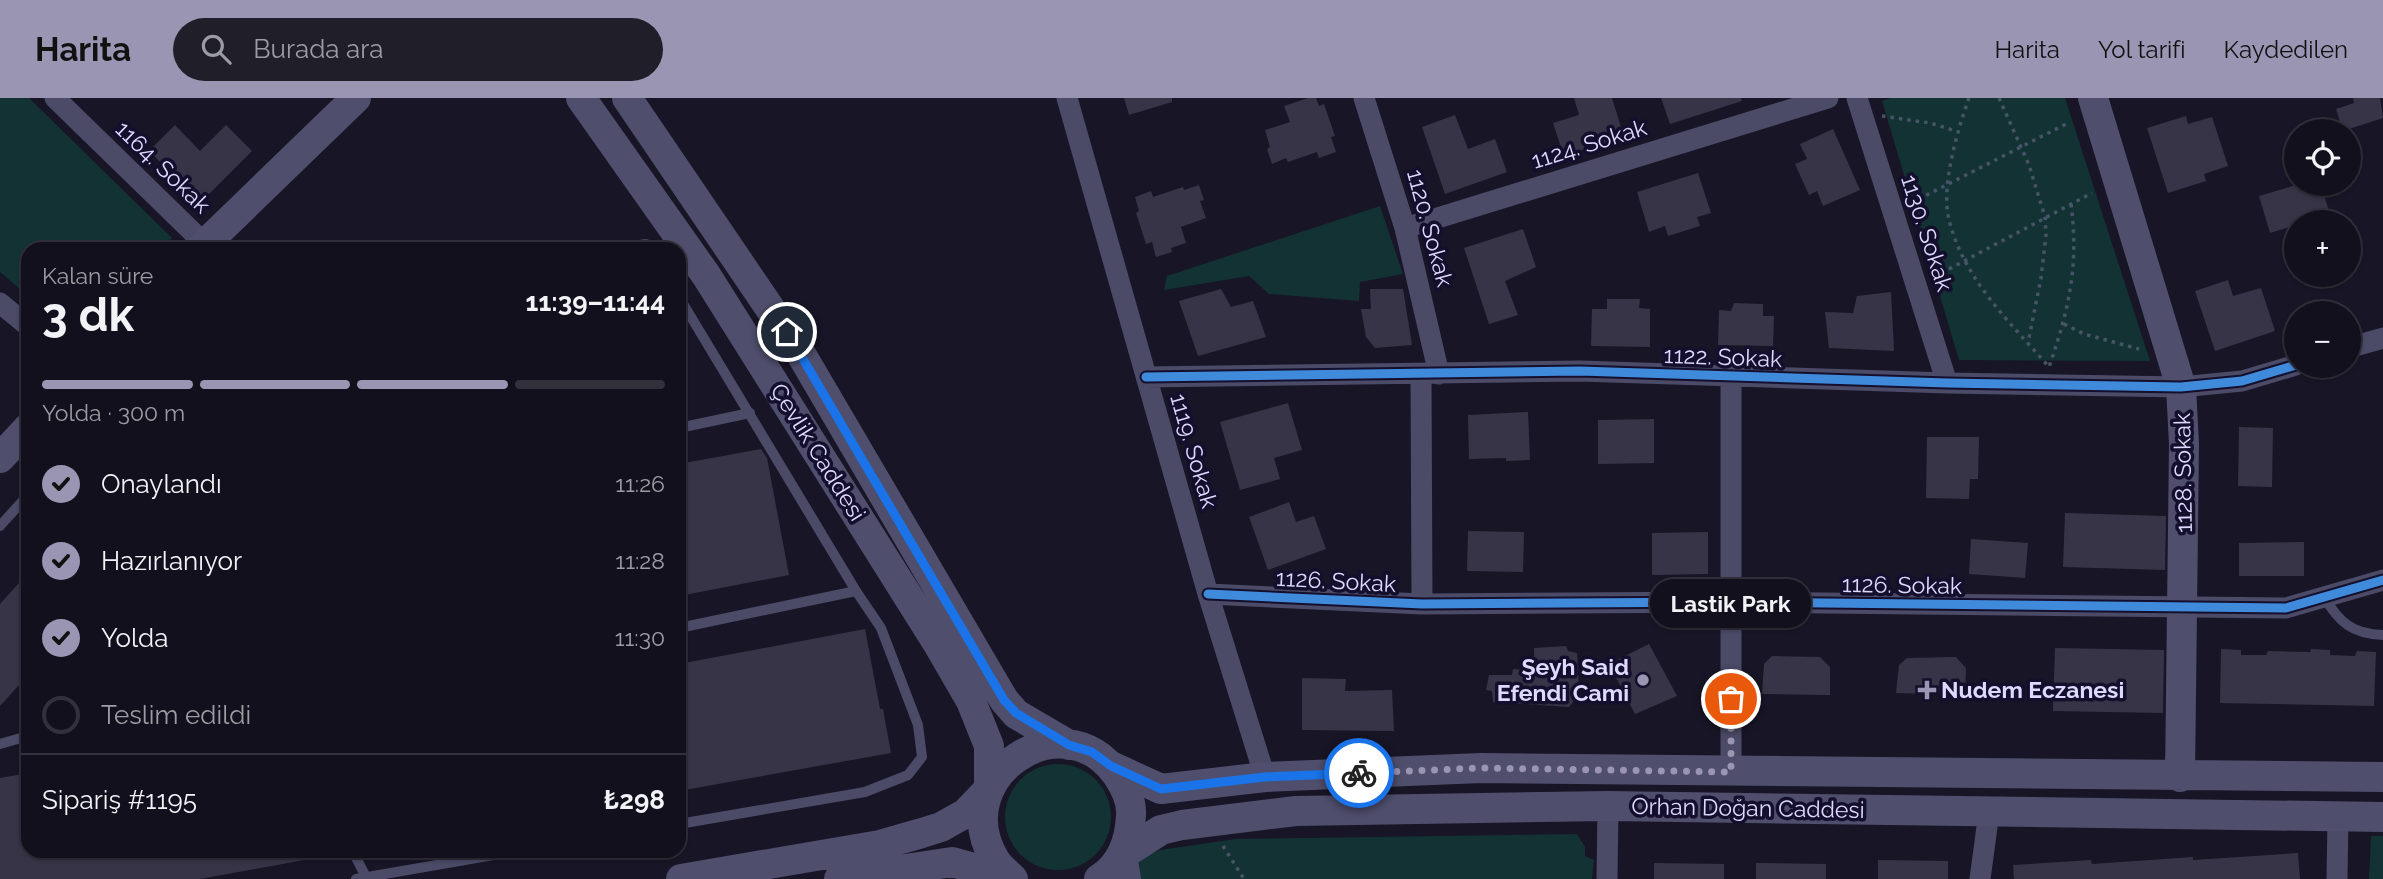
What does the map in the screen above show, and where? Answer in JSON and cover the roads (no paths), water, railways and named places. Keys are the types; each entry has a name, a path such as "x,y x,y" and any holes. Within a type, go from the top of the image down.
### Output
{"main road":[{"path":"207,242 356,98"},
{"name":"Çevlik Caddesi","path":"627,98 801,354 1004,700 1016,713 1069,745 1092,752 1111,766 1161,789 1265,777 1481,768 2383,777"},
{"name":"1128. Sokak","path":"2092,98 2181,387 2184,444 2180,776"},
{"name":"Çevlik Caddesi","path":"580,101 682,242"},
{"name":"Çevlik Caddesi","path":"686,247 938,644 971,701 989,746 989,789 983,813 985,838 996,861 1013,879"},
{"path":"0,458 21,436"},
{"path":"681,879 880,845 941,827 966,813 989,789 1002,768 1022,752 1045,745 1069,745"},
{"path":"1099,879 1124,867 1131,832 1132,809 1125,786 1111,766"},
{"name":"Orhan Doğan Caddesi","path":"1124,867 1161,830 1296,811 1608,806 2383,817"},
{"path":"839,879 952,862 1013,879"}],"street":[{"name":"1164. Sokak","path":"55,98 199,242"},
{"name":"1119. Sokak","path":"1067,98 1208,594 1265,777"},
{"name":"1120. Sokak","path":"1364,98 1405,228 1430,374 1422,604"},
{"name":"1124. Sokak","path":"1405,228 1828,98"},
{"name":"1130. Sokak","path":"1857,98 1947,383"},
{"path":"0,303 21,320"},
{"path":"2361,344 2383,338"},
{"name":"1122. Sokak","path":"1146,377 1580,371 1947,383 2181,387 2242,382 2284,369"},
{"path":"1731,376 1731,772"},
{"name":"1126. Sokak","path":"1208,594 1422,604 1732,602 2286,608 2383,580"},
{"path":"1606,879 1608,806"},
{"path":"1980,879 1989,812"},
{"path":"2337,879 2338,817"}],"lane":[{"path":"686,308 881,628 918,724 922,757 908,775 865,792 686,823"},
{"path":"686,427 750,413"},
{"path":"0,526 21,503"},
{"path":"686,627 856,591"},
{"path":"2324,597 2336,617 2344,623 2362,632 2383,635"},
{"path":"0,744 21,738"},
{"path":"355,858 361,878 477,858"}],"place":[{"name":"Şeyh Said Efendi Cami","path":"1643,680"},
{"name":"Nudem Eczanesi","path":"1927,690"},
{"name":"Lastik Park","path":"1731,699"}]}
